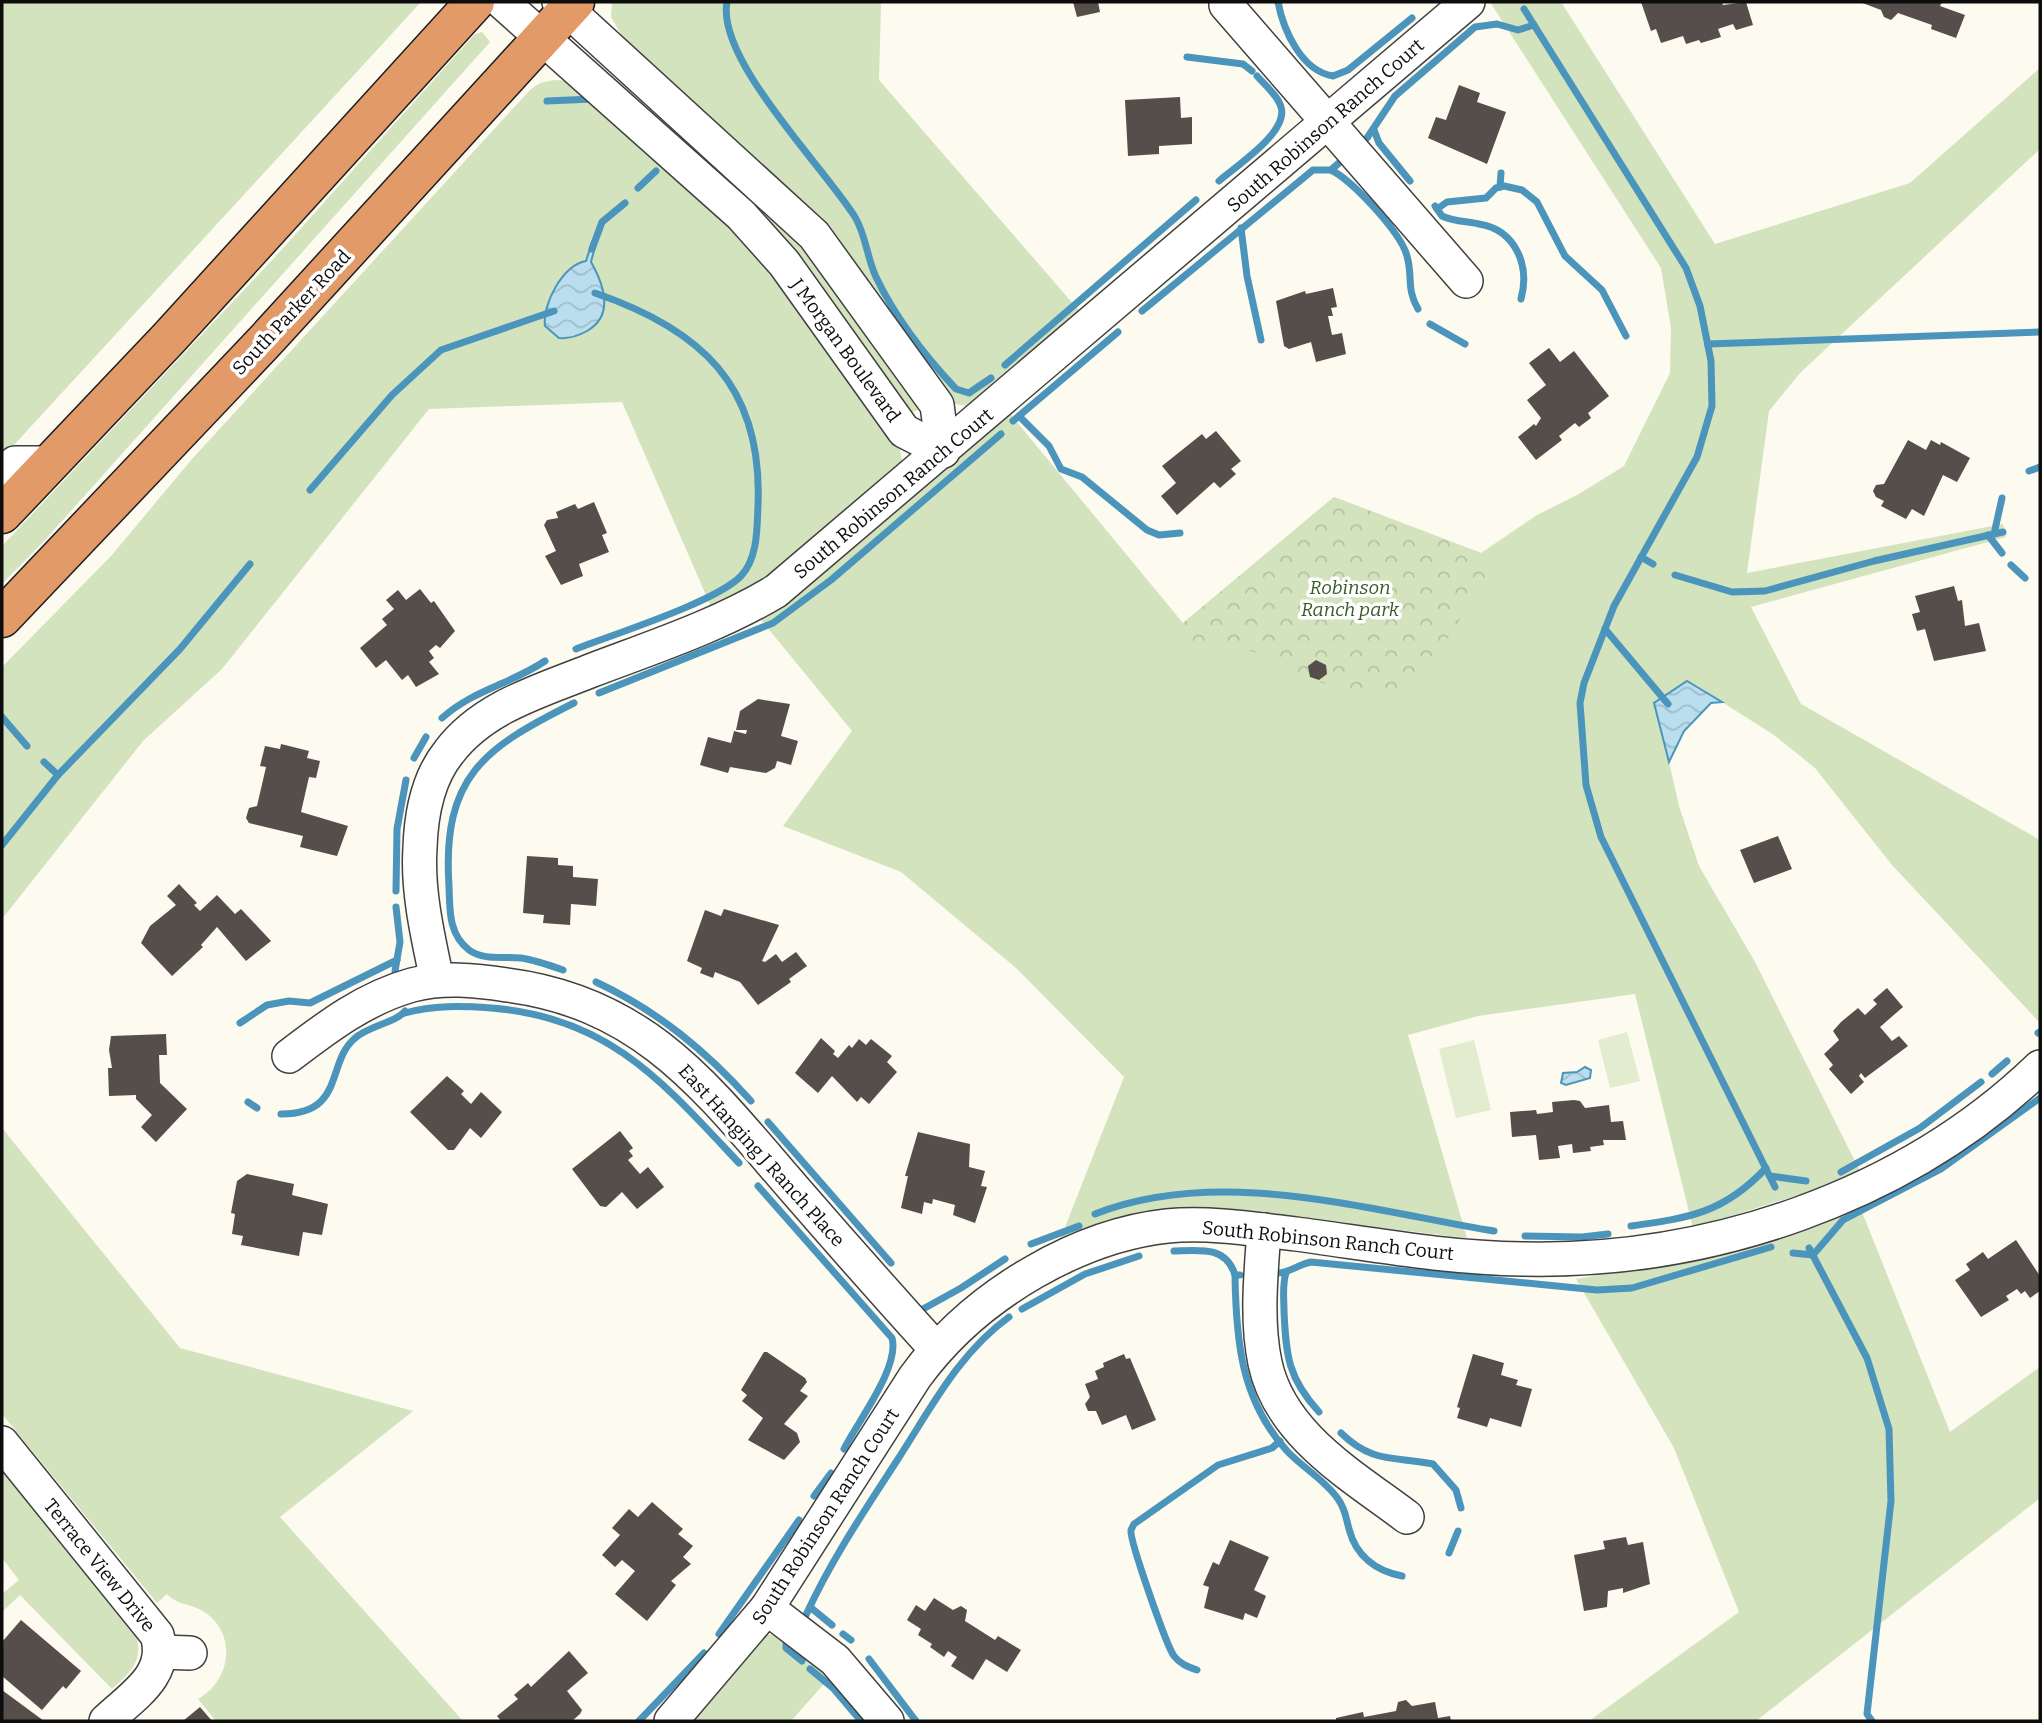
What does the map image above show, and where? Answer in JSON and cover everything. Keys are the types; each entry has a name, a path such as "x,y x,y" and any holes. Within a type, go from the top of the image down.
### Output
{"highway":[{"path":"2,514 52,463 475,2"},
{"name":"South Parker Road","path":"2,618 239,369 561,13"}],"street":[{"name":"J Morgan Boulevard","path":"502,2 561,13 784,263 904,431 943,451"},
{"name":"South Robinson Ranch Court","path":"437,980 423,903 421,834 434,779 461,737 506,705 729,618 776,591 1468,2"},
{"path":"1226,5 1466,281"},
{"path":"2,473 15,463 52,463"},
{"name":"East Hanging J Ranch Place","path":"289,1056 363,1005 410,986 437,980 508,985 558,995 607,1013 647,1037 701,1083 936,1349"},
{"name":"South Robinson Ranch Court","path":"671,1721 730,1655 767,1608 915,1377 936,1349 990,1299 1072,1253 1124,1235 1164,1227 1208,1225 1464,1255 1522,1259 1615,1256 1711,1240 1831,1202 1892,1172 1964,1127 2040,1067"},
{"path":"1264,1230 1260,1285 1262,1343 1270,1381 1283,1409 1309,1440 1407,1517"},
{"name":"Terrace View Drive","path":"2,1443 157,1635 175,1653 106,1721"},
{"path":"767,1608 835,1660 887,1721"}],"green space":[{"path":"2,2 421,2 2,458"},
{"path":"612,2 881,2 879,80 1082,314 972,407 950,403 818,221 786,187 622,36 611,17"},
{"path":"1490,2 1561,2 1715,244 1910,183 2040,68 2040,149 1800,373 1769,411 1747,573 2003,524 2006,537 1751,607 1801,704 2040,840 2040,1023 1892,865 1815,768 1774,735 1722,702 1711,703 1684,731 1669,762 1679,806 1699,866 1755,962 1860,1171 1801,1194 1693,1228 1635,994 1478,1016 1408,1035 1467,1238 1231,1210 1113,1225 1060,1240 1124,1077 1016,968 901,872 783,826 852,731 758,616 1007,410 1183,623 1334,497 1481,553 1537,515 1579,494 1624,466 1670,373 1671,328 1661,268"},
{"path":"482,32 490,42 45,540 2,584 2,546 276,256 474,35"},
{"path":"608,75 730,181 784,220 920,405 918,410 910,413"},
{"path":"554,80 575,81 754,247 898,440 902,460 897,471 769,580 712,609 622,402 429,409 222,669 143,741 2,919 2,667 112,555 192,459 530,90 540,83"},
{"name":"Robinson Ranch park","path":"1334,497 1481,553 1487,565 1487,576 1416,690 1400,701 1313,681 1274,657 1236,648 1190,650 1180,645 1177,636 1183,623"},
{"path":"1627,1032 1640,1081 1610,1088 1598,1040"},
{"path":"1474,1040 1491,1110 1456,1118 1439,1049"},
{"path":"2,1128 180,1348 413,1411 280,1517 463,1721 216,1721 198,1699 218,1681 226,1658 226,1645 216,1622 201,1610 167,1594 157,1603 2,1414"},
{"path":"1858,1202 1950,1432 2040,1367 2040,1498 1756,1721 1589,1721 1739,1612 1674,1448 1576,1279 1714,1256"},
{"path":"2,1471 137,1639 138,1654 133,1667 112,1689 20,1595 2,1612 2,1594 19,1580 2,1558"},
{"path":"778,1634 832,1675 791,1721 685,1721 758,1642 768,1635"}],"water":[{"path":"592,242 596,243 591,262 603,290 604,308 601,317 584,333 570,338 559,338 545,326 547,307 562,278 569,270 586,261"},
{"path":"1687,681 1722,702 1711,703 1684,731 1669,762 1654,703"},
{"path":"1585,1067 1591,1070 1590,1078 1566,1085 1561,1083 1563,1073 1577,1072"}],"building":[{"path":"1073,2 1098,2 1100,12 1077,17"},
{"path":"1641,2 1722,2 1723,5 1746,2 1753,25 1736,30 1733,24 1718,29 1721,37 1701,43 1699,40 1686,44 1683,36 1661,43 1656,29 1651,31"},
{"path":"1860,2 1942,2 1940,6 1965,15 1956,38 1931,29 1932,25 1898,13 1891,20 1884,17 1881,10"},
{"path":"1459,85 1480,93 1477,102 1506,112 1487,164 1428,138 1436,117 1446,120"},
{"path":"1180,97 1181,118 1192,117 1192,144 1159,146 1159,154 1128,156 1125,100"},
{"path":"1333,288 1337,307 1331,308 1333,316 1328,316 1332,335 1342,333 1346,354 1316,362 1311,342 1289,349 1284,346 1276,301 1305,291 1306,294"},
{"path":"1549,348 1560,362 1574,351 1609,396 1588,413 1591,418 1579,427 1575,423 1559,436 1562,440 1536,460 1518,437 1534,424 1536,426 1541,418 1527,400 1546,385 1529,363"},
{"path":"1216,431 1241,461 1231,469 1236,474 1220,488 1214,482 1177,515 1161,496 1176,483 1162,466 1202,434 1206,439"},
{"path":"1908,440 1926,450 1931,440 1940,445 1941,442 1970,458 1957,482 1943,475 1924,516 1912,509 1906,519 1881,506 1884,501 1876,497 1873,491 1876,485 1884,484"},
{"path":"594,502 607,533 602,535 609,552 579,564 583,576 561,585 545,556 556,551 544,525 547,520 558,518 556,512 575,504 578,509"},
{"path":"1954,586 1958,601 1962,600 1965,626 1979,623 1986,651 1934,661 1925,629 1917,631 1912,614 1920,612 1915,596"},
{"path":"420,589 431,603 434,601 455,631 440,648 436,645 429,651 434,658 429,662 439,674 416,687 408,675 402,680 386,660 376,668 360,648 387,625 382,619 394,609 386,600 398,590 406,600"},
{"path":"1316,660 1326,665 1327,674 1319,680 1310,677 1308,666"},
{"path":"758,699 790,704 781,736 798,741 791,765 777,761 775,768 766,773 730,767 728,773 700,765 708,737 731,743 734,731 746,734 747,730 736,730 740,711"},
{"path":"281,744 309,751 307,758 320,761 316,778 309,777 301,812 348,826 337,856 300,847 303,836 249,823 246,818 249,808 257,806 266,767 260,766 265,746 280,749"},
{"path":"1778,836 1792,869 1754,883 1740,850"},
{"path":"527,856 558,858 558,865 573,866 573,877 598,879 596,906 571,904 570,925 543,923 544,915 523,913"},
{"path":"179,884 197,903 194,905 200,911 217,895 235,914 241,909 271,941 246,961 217,927 201,945 203,947 172,976 141,943 150,926 176,905 167,896"},
{"path":"724,909 779,925 762,961 765,962 776,954 782,962 796,952 807,966 789,979 791,982 758,1005 740,982 715,972 713,978 700,973 702,968 687,961 705,910 721,916"},
{"path":"1887,988 1903,1007 1880,1027 1892,1041 1899,1036 1908,1046 1865,1078 1861,1073 1859,1076 1864,1082 1851,1094 1829,1069 1833,1065 1824,1054 1839,1040 1833,1031 1841,1022 1858,1008 1865,1015 1877,1004 1873,1000"},
{"path":"166,1034 167,1055 159,1055 160,1083 187,1109 156,1142 141,1127 152,1115 136,1099 136,1095 109,1096 108,1068 112,1068 109,1050 111,1036"},
{"path":"821,1038 835,1051 833,1054 838,1058 849,1045 852,1048 859,1039 866,1045 871,1039 892,1056 887,1062 897,1072 869,1104 861,1097 857,1102 832,1076 818,1093 795,1073"},
{"path":"447,1076 464,1091 461,1094 471,1104 481,1092 502,1112 481,1138 470,1128 454,1150 448,1150 410,1112"},
{"path":"1580,1101 1585,1108 1609,1105 1611,1122 1623,1121 1626,1140 1603,1140 1604,1145 1590,1147 1591,1151 1573,1153 1572,1144 1558,1146 1560,1158 1539,1160 1536,1135 1512,1137 1510,1112 1553,1112 1552,1102"},
{"path":"620,1131 633,1148 629,1151 633,1156 628,1160 640,1174 648,1167 664,1187 637,1209 622,1192 606,1207 600,1206 572,1169"},
{"path":"918,1132 970,1144 969,1167 985,1171 981,1186 987,1187 975,1223 953,1215 955,1205 933,1199 932,1204 924,1202 922,1214 901,1208 908,1176 905,1176"},
{"path":"247,1174 294,1184 292,1195 328,1204 322,1235 303,1232 299,1256 241,1245 243,1236 232,1234 235,1214 231,1213 237,1181"},
{"path":"2016,1240 2040,1276 2040,1291 2030,1298 2025,1291 2021,1294 2017,1289 2006,1296 2009,1300 1981,1317 1955,1280 1970,1270 1966,1264 1983,1252 1988,1259"},
{"path":"764,1352 805,1378 807,1382 800,1391 808,1396 784,1424 797,1433 800,1442 784,1460 748,1440 763,1418 742,1401 747,1395 741,1390"},
{"path":"1124,1354 1126,1359 1130,1358 1156,1420 1132,1430 1126,1415 1102,1425 1096,1411 1088,1411 1085,1404 1090,1397 1085,1384 1098,1379 1095,1371 1104,1367 1103,1363"},
{"path":"1473,1354 1504,1363 1501,1375 1518,1380 1516,1385 1532,1389 1521,1427 1490,1418 1487,1427 1457,1418 1460,1408 1457,1407"},
{"path":"652,1502 683,1529 678,1534 693,1546 683,1557 691,1564 671,1581 676,1585 647,1621 615,1594 635,1571 622,1560 615,1567 602,1555 620,1535 612,1528 629,1509 638,1517"},
{"path":"1626,1537 1628,1545 1643,1542 1650,1584 1623,1593 1623,1588 1608,1591 1607,1607 1584,1611 1574,1555 1605,1549 1603,1541"},
{"path":"1230,1540 1269,1557 1254,1590 1266,1596 1257,1618 1245,1613 1243,1620 1204,1608 1209,1587 1203,1585 1213,1562 1219,1565"},
{"path":"934,1598 953,1610 961,1606 967,1610 965,1621 995,1640 998,1636 1021,1650 1007,1672 986,1659 973,1680 951,1666 957,1657 948,1651 944,1657 930,1647 932,1644 918,1635 921,1629 907,1620 916,1605 925,1611"},
{"path":"21,1620 81,1671 66,1689 63,1686 42,1710 2,1676 2,1642"},
{"path":"569,1651 588,1673 567,1691 582,1710 580,1714 572,1721 501,1721 497,1716 518,1699 514,1695 528,1683 531,1687"},
{"path":"2,1690 44,1721 2,1721"},
{"path":"1406,1700 1412,1706 1435,1702 1438,1718 1450,1716 1451,1721 1336,1721 1336,1718 1363,1712 1364,1717 1396,1711 1398,1702"},
{"path":"200,1707 212,1721 183,1721"}],"waterway":[{"path":"727,2 728,26 754,82 855,217 876,277 912,336 956,389 969,393 991,378"},
{"path":"1278,2 1289,36 1303,58 1312,66 1333,76 1348,70 1412,18"},
{"path":"1524,9 1686,268 1700,306 1711,361 1712,406 1697,457 1614,606 1584,683 1580,703 1586,785 1601,837 1775,1187"},
{"path":"1367,138 1395,96 1475,27 1497,24 1518,30 1534,25"},
{"path":"1187,57 1243,64 1252,71"},
{"path":"1219,181 1259,148 1277,127 1281,117 1281,107 1277,99 1257,76"},
{"path":"547,101 593,99"},
{"path":"1374,130 1379,143 1410,181"},
{"path":"1142,311 1313,170 1331,170 1339,163"},
{"path":"1331,170 1363,196 1396,234 1407,256 1412,295 1418,309"},
{"path":"638,188 656,171"},
{"path":"1500,187 1501,173"},
{"path":"1437,209 1447,202 1486,198 1496,188 1504,186 1522,190 1537,202 1565,256 1602,290 1626,336"},
{"path":"1005,365 1196,200"},
{"path":"592,249 602,222 625,203"},
{"path":"1435,206 1442,216 1492,228 1511,242 1521,262 1521,299"},
{"path":"1241,228 1247,276 1261,340"},
{"path":"576,649 688,607 741,576 754,552 758,505 757,463 749,426 736,395 718,367 694,344 665,324 595,293"},
{"path":"310,490 392,395 441,350 554,311"},
{"path":"1430,324 1465,344"},
{"path":"1013,421 1118,332"},
{"path":"1708,344 2040,332"},
{"path":"1019,416 1049,446 1061,469 1082,477 1147,530 1159,535 1180,533"},
{"path":"599,693 773,623 831,580 1001,434"},
{"path":"2029,471 2040,467"},
{"path":"1994,534 2002,498"},
{"path":"1675,575 1732,592 1765,591 1874,561 2003,532"},
{"path":"1988,535 2002,553"},
{"path":"1641,557 1653,564"},
{"path":"2,845 58,775 180,649 250,564"},
{"path":"2011,565 2025,578"},
{"path":"1605,629 1668,704"},
{"path":"442,718 466,701 545,661"},
{"path":"563,970 526,959 481,956 462,944 454,929 450,912 449,848 453,817 462,792 475,770 516,735 574,703"},
{"path":"2,717 27,746"},
{"path":"414,758 426,737"},
{"path":"44,762 58,775"},
{"path":"396,891 397,829 406,780"},
{"path":"395,971 400,942 396,907"},
{"path":"240,1023 267,1005 289,1001 310,1003 397,960"},
{"path":"596,982 619,993 680,1034 717,1065 751,1101"},
{"path":"405,1013 437,1007 491,1008 532,1014 569,1025 631,1058 685,1106 739,1163"},
{"path":"281,1114 301,1112 315,1106 325,1097 345,1049 354,1039 395,1019 405,1011"},
{"path":"1992,1074 2007,1061"},
{"path":"1841,1172 1920,1128 1981,1082"},
{"path":"1793,1253 1813,1255 1843,1220 1941,1169 2040,1098"},
{"path":"248,1102 257,1108"},
{"path":"768,1122 891,1263"},
{"path":"1631,1226 1671,1220 1704,1211 1735,1195 1766,1168"},
{"path":"1770,1176 1806,1181"},
{"path":"758,1186 892,1338 893,1350 884,1378 844,1449"},
{"path":"1095,1214 1143,1200 1192,1193 1242,1192 1345,1203 1494,1231"},
{"path":"1031,1244 1079,1226"},
{"path":"1525,1236 1582,1237 1608,1234"},
{"path":"1278,1273 1311,1262 1597,1290 1632,1288 1771,1247"},
{"path":"1809,1248 1867,1358 1889,1429 1891,1501 1867,1714 1872,1721"},
{"path":"1174,1251 1219,1254 1231,1266 1235,1275 1240,1275"},
{"path":"1022,1309 1085,1274 1139,1256"},
{"path":"923,1309 1005,1259"},
{"path":"1286,1273 1284,1297 1288,1354 1295,1377 1319,1412"},
{"path":"1235,1275 1237,1323 1244,1369 1260,1411 1287,1451 1338,1499 1352,1539 1368,1561 1402,1576"},
{"path":"806,1615 849,1535 934,1401 975,1347 1009,1317"},
{"path":"1341,1433 1363,1450 1374,1454 1433,1464 1456,1490 1461,1508"},
{"path":"1197,1670 1179,1661 1170,1648 1142,1571 1131,1530 1134,1524 1218,1465 1272,1448 1280,1441"},
{"path":"814,1496 831,1473"},
{"path":"719,1634 799,1520"},
{"path":"1449,1553 1458,1531"},
{"path":"810,1607 832,1625"},
{"path":"843,1634 851,1640"},
{"path":"786,1644 786,1648 802,1661"},
{"path":"639,1721 704,1653"},
{"path":"869,1659 916,1721"},
{"path":"810,1669 833,1688 861,1721"}]}
